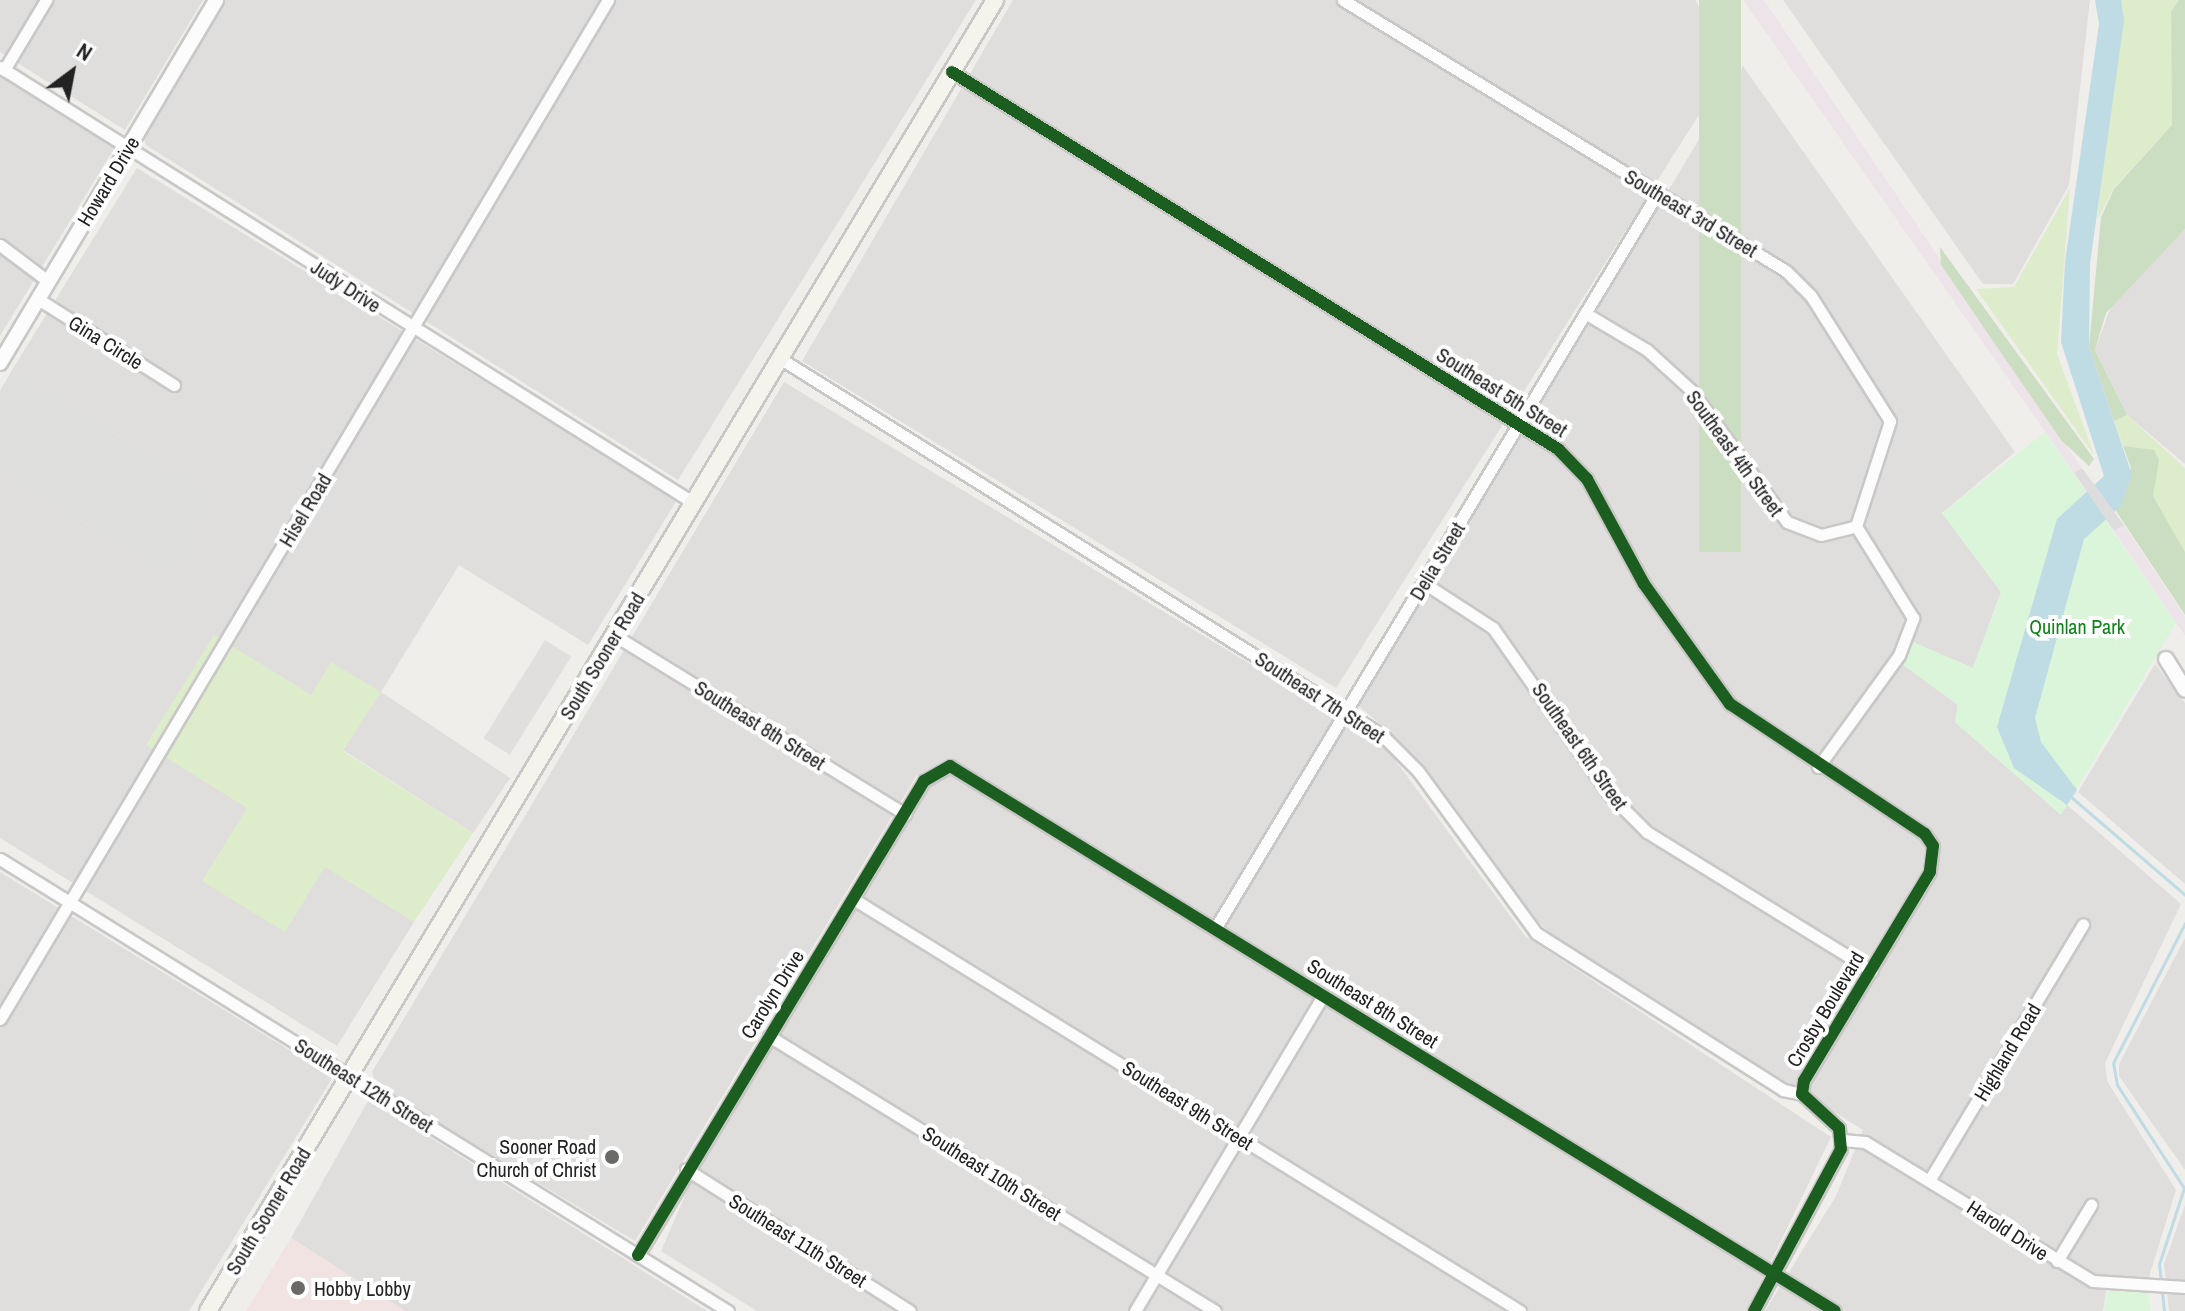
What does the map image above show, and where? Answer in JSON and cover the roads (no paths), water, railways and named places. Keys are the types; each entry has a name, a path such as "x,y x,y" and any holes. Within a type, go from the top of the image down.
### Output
{"main road":[{"name":"South Sooner Road","path":"208,1311 995,0"}],"street":[{"path":"2,68 46,0"},
{"name":"Howard Drive","path":"0,363 216,0"},
{"name":"Hisel Road","path":"0,1019 608,0"},
{"name":"Southeast 3rd Street","path":"1343,0 1786,271 1883,400 1890,437 1856,526"},
{"name":"Judy Drive","path":"2,68 694,503"},
{"name":"Southeast 5th Street","path":"952,72 1516,426 1558,449 1587,479 1708,680 1750,723 1911,824 1933,846"},
{"name":"Delia Street","path":"1216,927 1657,194"},
{"path":"0,245 48,281"},
{"name":"Gina Circle","path":"38,299 174,385"},
{"name":"Southeast 4th Street","path":"1585,313 1647,350 1691,390 1787,522 1821,535 1856,526"},
{"name":"Southeast 7th Street","path":"781,359 1345,710 1418,771 1536,933 1783,1090 1802,1094"},
{"path":"1818,767 1899,655 1913,618 1856,526"},
{"name":"Southeast 6th Street","path":"1424,583 1493,628 1608,793 1647,832 1872,971"},
{"name":"Southeast 8th Street","path":"614,635 905,814"},
{"path":"2166,659 2185,689"},
{"name":"Southeast 8th Street","path":"950,766 1835,1311"},
{"name":"Carolyn Drive","path":"638,1255 686,1169 855,900 924,781 950,766"},
{"name":"Crosby Boulevard","path":"1842,1140 1831,1119 1802,1094 1930,872 1933,846"},
{"name":"Southeast 12th Street","path":"0,859 728,1311"},
{"name":"Southeast 9th Street","path":"855,900 1520,1311"},
{"name":"Highland Road","path":"1930,1179 2083,924"},
{"path":"1135,1311 1323,996"},
{"name":"Southeast 10th Street","path":"769,1036 1215,1311"},
{"path":"1754,1311 1842,1140"},
{"name":"Harold Drive","path":"1842,1140 1865,1142 1930,1179 2057,1261 2113,1287 2185,1287"},
{"name":"Southeast 11th Street","path":"686,1169 910,1311"},
{"path":"2057,1261 2091,1205"}],"water":[{"path":"2095,0 2121,0 2124,21 2090,264 2089,347 2132,475 2121,506 2084,539 2035,718 2041,742 2077,790 2067,805 2014,768 1997,727 2057,519 2104,476 2061,342 2065,262 2099,24"}],"waterway":[{"path":"2070,796 2185,895"},
{"path":"2164,1311 2159,1264 2184,1188 2117,1085 2113,1063 2185,923"}],"place":[{"name":"Sooner Road Church of Christ","path":"612,1157"},
{"name":"Hobby Lobby","path":"298,1288"}],"park label":[{"name":"Quinlan Park","path":"2077,626"}]}
